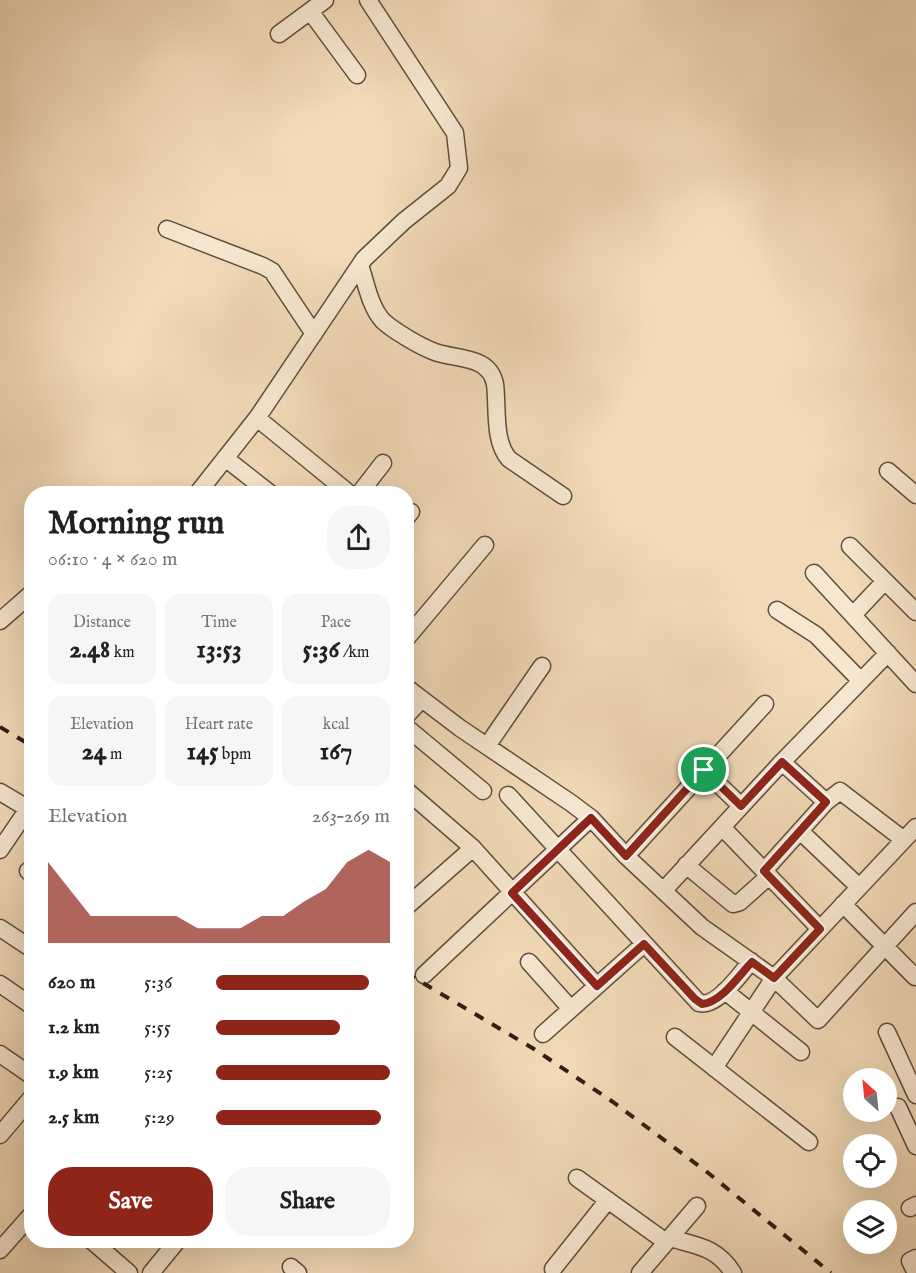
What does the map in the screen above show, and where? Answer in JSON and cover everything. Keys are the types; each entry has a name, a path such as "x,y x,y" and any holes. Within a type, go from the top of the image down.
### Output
{"street":[{"path":"279,34 325,0"},
{"path":"203,486 257,418 360,265 404,221 448,186 459,168 455,134 368,0"},
{"path":"310,11 357,75"},
{"path":"167,229 263,266 272,272 314,334"},
{"path":"360,265 374,306 383,321 434,352 476,362 489,369 494,376 499,440 504,453 509,459 563,496"},
{"path":"257,418 340,486"},
{"path":"225,458 262,486"},
{"path":"365,486 383,463"},
{"path":"888,471 916,495"},
{"path":"414,629 485,545"},
{"path":"850,546 916,612"},
{"path":"814,573 916,684"},
{"path":"853,615 885,581"},
{"path":"0,621 24,603"},
{"path":"777,610 816,635 861,681"},
{"path":"663,890 782,762 888,653"},
{"path":"487,746 542,666"},
{"path":"414,693 591,818 626,856 702,927 774,978 818,1020 916,912"},
{"path":"414,708 422,699"},
{"path":"626,856 765,704"},
{"path":"414,734 483,791"},
{"path":"782,762 826,802"},
{"path":"704,770 741,806"},
{"path":"686,866 733,904 740,902 800,831 840,790 904,840"},
{"path":"0,792 24,806"},
{"path":"508,795 699,1003 710,1003 752,962"},
{"path":"414,797 473,848 597,986"},
{"path":"0,850 24,818"},
{"path":"424,975 591,818"},
{"path":"722,827 820,929"},
{"path":"714,1068 774,978 916,827"},
{"path":"800,831 859,887"},
{"path":"414,900 473,848"},
{"path":"843,904 915,977"},
{"path":"0,928 24,944"},
{"path":"543,1034 644,944"},
{"path":"529,962 571,1009"},
{"path":"0,984 24,1000"},
{"path":"724,991 801,1052"},
{"path":"887,1032 916,1095"},
{"path":"675,1038 809,1142"},
{"path":"0,1054 24,1070"},
{"path":"897,1108 916,1100"},
{"path":"1,1133 24,1106"},
{"path":"897,1118 916,1146"},
{"path":"577,1178 668,1240 704,1248 719,1255 733,1273"},
{"path":"553,1269 608,1200"},
{"path":"640,1273 697,1206"},
{"path":"0,1250 24,1224"},
{"path":"100,1248 129,1273"},
{"path":"151,1273 171,1248"},
{"path":"916,1258 910,1261 916,1273"}],"railway":[{"path":"0,727 24,741"},
{"path":"414,978 534,1049 613,1102 707,1172 831,1273"}],"route":[{"path":"782,762 826,802 764,871 820,929 774,978 752,962 710,1003 699,1003 644,944 597,986 512,893 591,818 626,856 704,770 741,806 782,762"}]}
